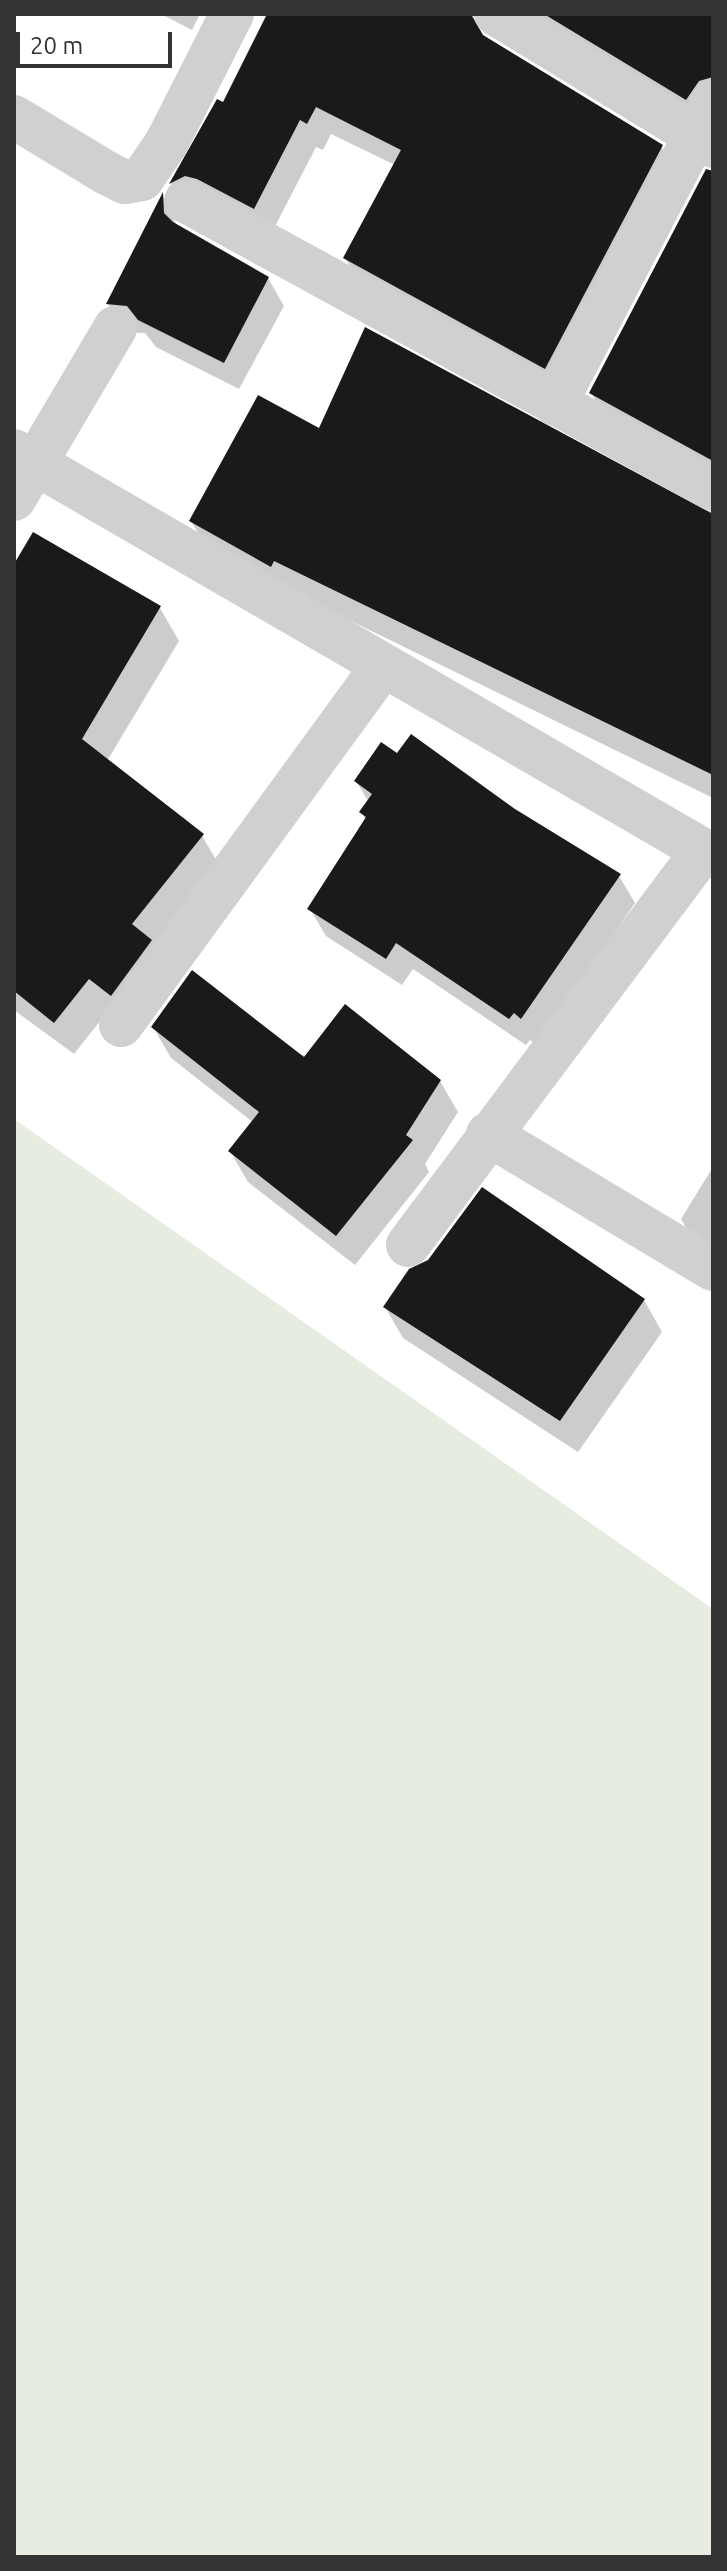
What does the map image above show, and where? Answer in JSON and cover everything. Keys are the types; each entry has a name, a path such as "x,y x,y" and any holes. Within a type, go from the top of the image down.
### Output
{"street":[{"path":"14,117 125,182 142,179 167,142 232,14"},
{"path":"496,14 708,129 555,404"},
{"path":"186,201 713,489"},
{"path":"14,499 25,457 115,328"},
{"path":"25,457 708,853 488,1134 408,1245"},
{"path":"121,1025 383,666"},
{"path":"488,1134 713,1269"}],"shaded area":[{"path":"14,1119 713,1609 713,2557 14,2557"}],"building":[{"path":"267,14 471,14 483,35 663,145 545,369 343,258 401,150 316,107 307,124 300,120 254,209 197,179 185,176 169,184 217,99 223,102"},
{"path":"544,14 713,14 713,77 699,81 686,100"},
{"path":"706,169 713,171 713,461 589,393"},
{"path":"163,192 164,213 173,222 269,277 224,363 138,320 127,306 106,304"},
{"path":"365,327 713,514 713,775 274,561 271,567 189,521 258,395 319,428"},
{"path":"33,532 161,606 82,739 204,834 132,924 152,940 111,996 89,979 54,1023 14,991 14,564"},
{"path":"411,734 515,809 621,874 521,1019 514,1013 509,1019 396,943 386,959 307,909 366,817 359,812 372,794 354,781 381,742 397,753"},
{"path":"192,970 304,1057 345,1004 441,1080 406,1135 413,1140 336,1236 228,1151 259,1112 151,1027"},
{"path":"482,1187 645,1299 560,1421 383,1307 409,1269 428,1260"}]}
